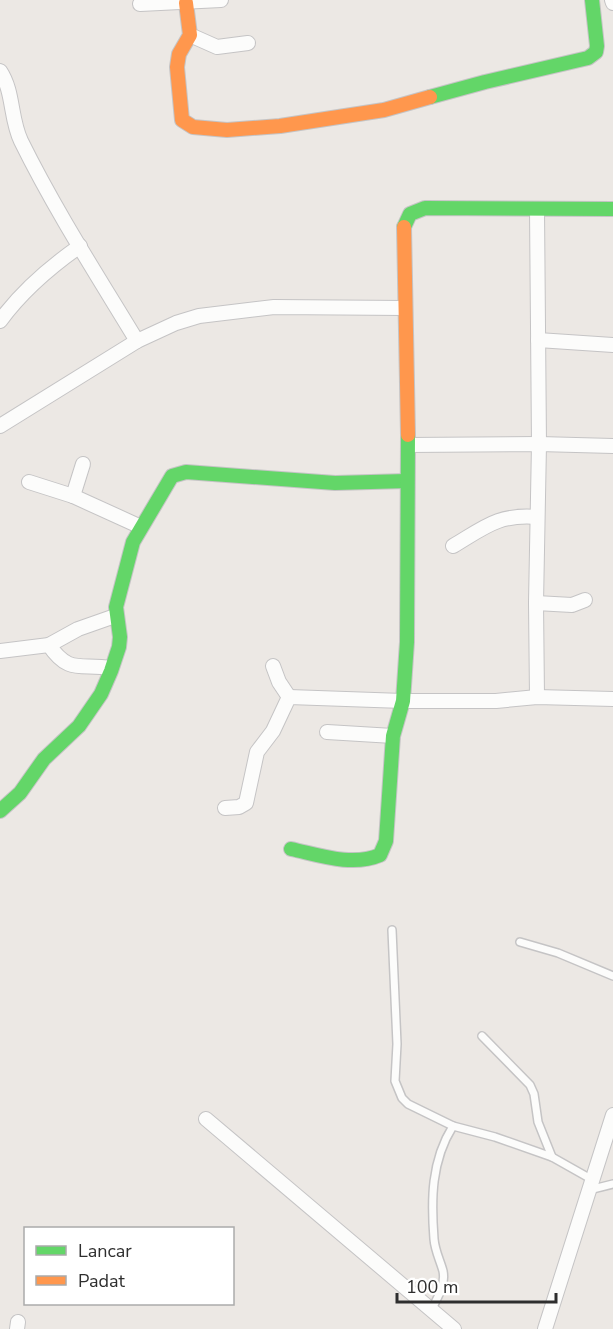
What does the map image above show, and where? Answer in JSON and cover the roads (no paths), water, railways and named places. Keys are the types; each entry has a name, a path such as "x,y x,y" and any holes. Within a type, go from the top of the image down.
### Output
{"street":[{"path":"140,4 221,0"},
{"path":"186,3 190,35 182,48 178,61 182,120 193,127 227,130 280,126 384,110 485,82 588,58 596,52 597,46 592,0"},
{"path":"190,35 217,46 248,43"},
{"path":"0,71 10,90 11,109 20,139 80,246 137,340"},
{"path":"291,849 350,860 371,860 380,855 386,841 393,736 403,701 407,642 408,445 404,228 410,213 425,208 613,209"},
{"path":"537,210 539,444 537,697"},
{"path":"0,321 20,296 48,270 80,246"},
{"path":"0,426 137,340 199,316 250,308 405,308"},
{"path":"538,340 613,345"},
{"path":"408,445 613,446"},
{"path":"73,496 83,464"},
{"path":"0,812 23,791 46,758 69,737 96,705 120,647 121,632 115,616 126,564 141,527 170,478 180,473 335,483 407,481"},
{"path":"29,482 73,496 141,527"},
{"path":"453,546 495,522 509,517 537,518"},
{"path":"536,603 572,605 585,600"},
{"path":"0,651 49,645 78,629 115,616"},
{"path":"49,645 59,659 69,665 111,668"},
{"path":"273,666 279,682 289,697"},
{"path":"289,697 403,701 496,701 537,697 613,699"},
{"path":"225,808 239,807 246,803 256,752 273,731 289,697"},
{"path":"327,732 393,736"},
{"path":"545,1329 613,1115"},
{"path":"206,1119 454,1329"}],"lane":[{"path":"392,930 397,1044 396,1088 402,1098 408,1104 453,1126 552,1156 590,1185 613,1184"},
{"path":"519,942 558,953 613,976"},
{"path":"482,1036 530,1085 534,1094 538,1122 552,1156"},
{"path":"431,1311 444,1277 434,1238 434,1173 438,1157 453,1126"}]}
